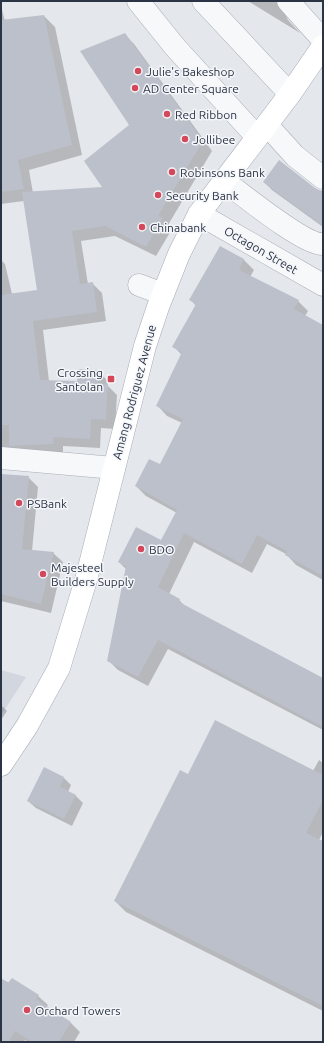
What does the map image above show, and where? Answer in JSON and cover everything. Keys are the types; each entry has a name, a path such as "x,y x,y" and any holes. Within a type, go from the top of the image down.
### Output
{"main road":[{"name":"Amang Rodriguez Avenue","path":"1,765 27,726 59,668 86,580 141,361 163,294 199,214 290,94 323,46"}],"street":[{"path":"138,1 175,46 262,131 323,178"},
{"path":"203,1 290,94"},
{"path":"288,1 323,40"},
{"path":"224,181 281,222 312,242 323,244"},
{"name":"Octagon Street","path":"199,214 323,285"},
{"path":"139,285 163,294"},
{"path":"1,458 114,468"}],"shaded area":[{"path":"1,670 26,677 1,715"}],"building":[{"path":"44,15 72,145 18,160 24,189 1,192 1,20"},
{"path":"125,33 203,141 158,216 163,218 146,247 105,226 72,231 80,284 93,282 97,312 33,321 40,380 77,381 78,369 98,370 98,383 108,384 106,420 91,419 90,439 53,437 54,444 9,446 9,425 1,425 1,295 37,290 22,192 102,187 84,161 129,125 80,51"},
{"path":"279,160 315,188 323,192 323,226 263,182"},
{"path":"220,246 244,259 239,270 299,300 294,309 323,325 323,576 285,555 287,551 257,535 242,564 184,533 158,587 180,599 179,602 323,678 323,727 158,640 138,677 107,661 126,566 118,562 136,527 161,540 177,510 135,486 149,459 160,464 183,419 156,406 182,352 172,347 196,304 189,300"},
{"path":"1,474 29,476 22,549 54,552 41,604 1,594"},
{"path":"215,720 323,775 323,800 306,833 323,841 323,1006 114,901 180,770 188,774"},
{"path":"44,767 64,777 60,787 76,795 64,819 27,801"},
{"name":"Orchard Towers","path":"1,978 8,983 12,978 39,995 36,999 71,1022 59,1042 32,1042 15,1031 9,1042 1,1042"}],"place":[{"name":"Julie's Bakeshop","path":"138,71"},
{"name":"AD Center Square","path":"135,88"},
{"name":"Red Ribbon","path":"167,114"},
{"name":"Jollibee","path":"185,139"},
{"name":"Robinsons Bank","path":"172,172"},
{"name":"Security Bank","path":"158,195"},
{"name":"Chinabank","path":"142,227"},
{"name":"Crossing Santolan","path":"111,379"},
{"name":"PSBank","path":"19,503"},
{"name":"BDO","path":"141,549"},
{"name":"Majesteel Builders Supply","path":"43,574"},
{"name":"Orchard Towers","path":"27,1010"}]}
